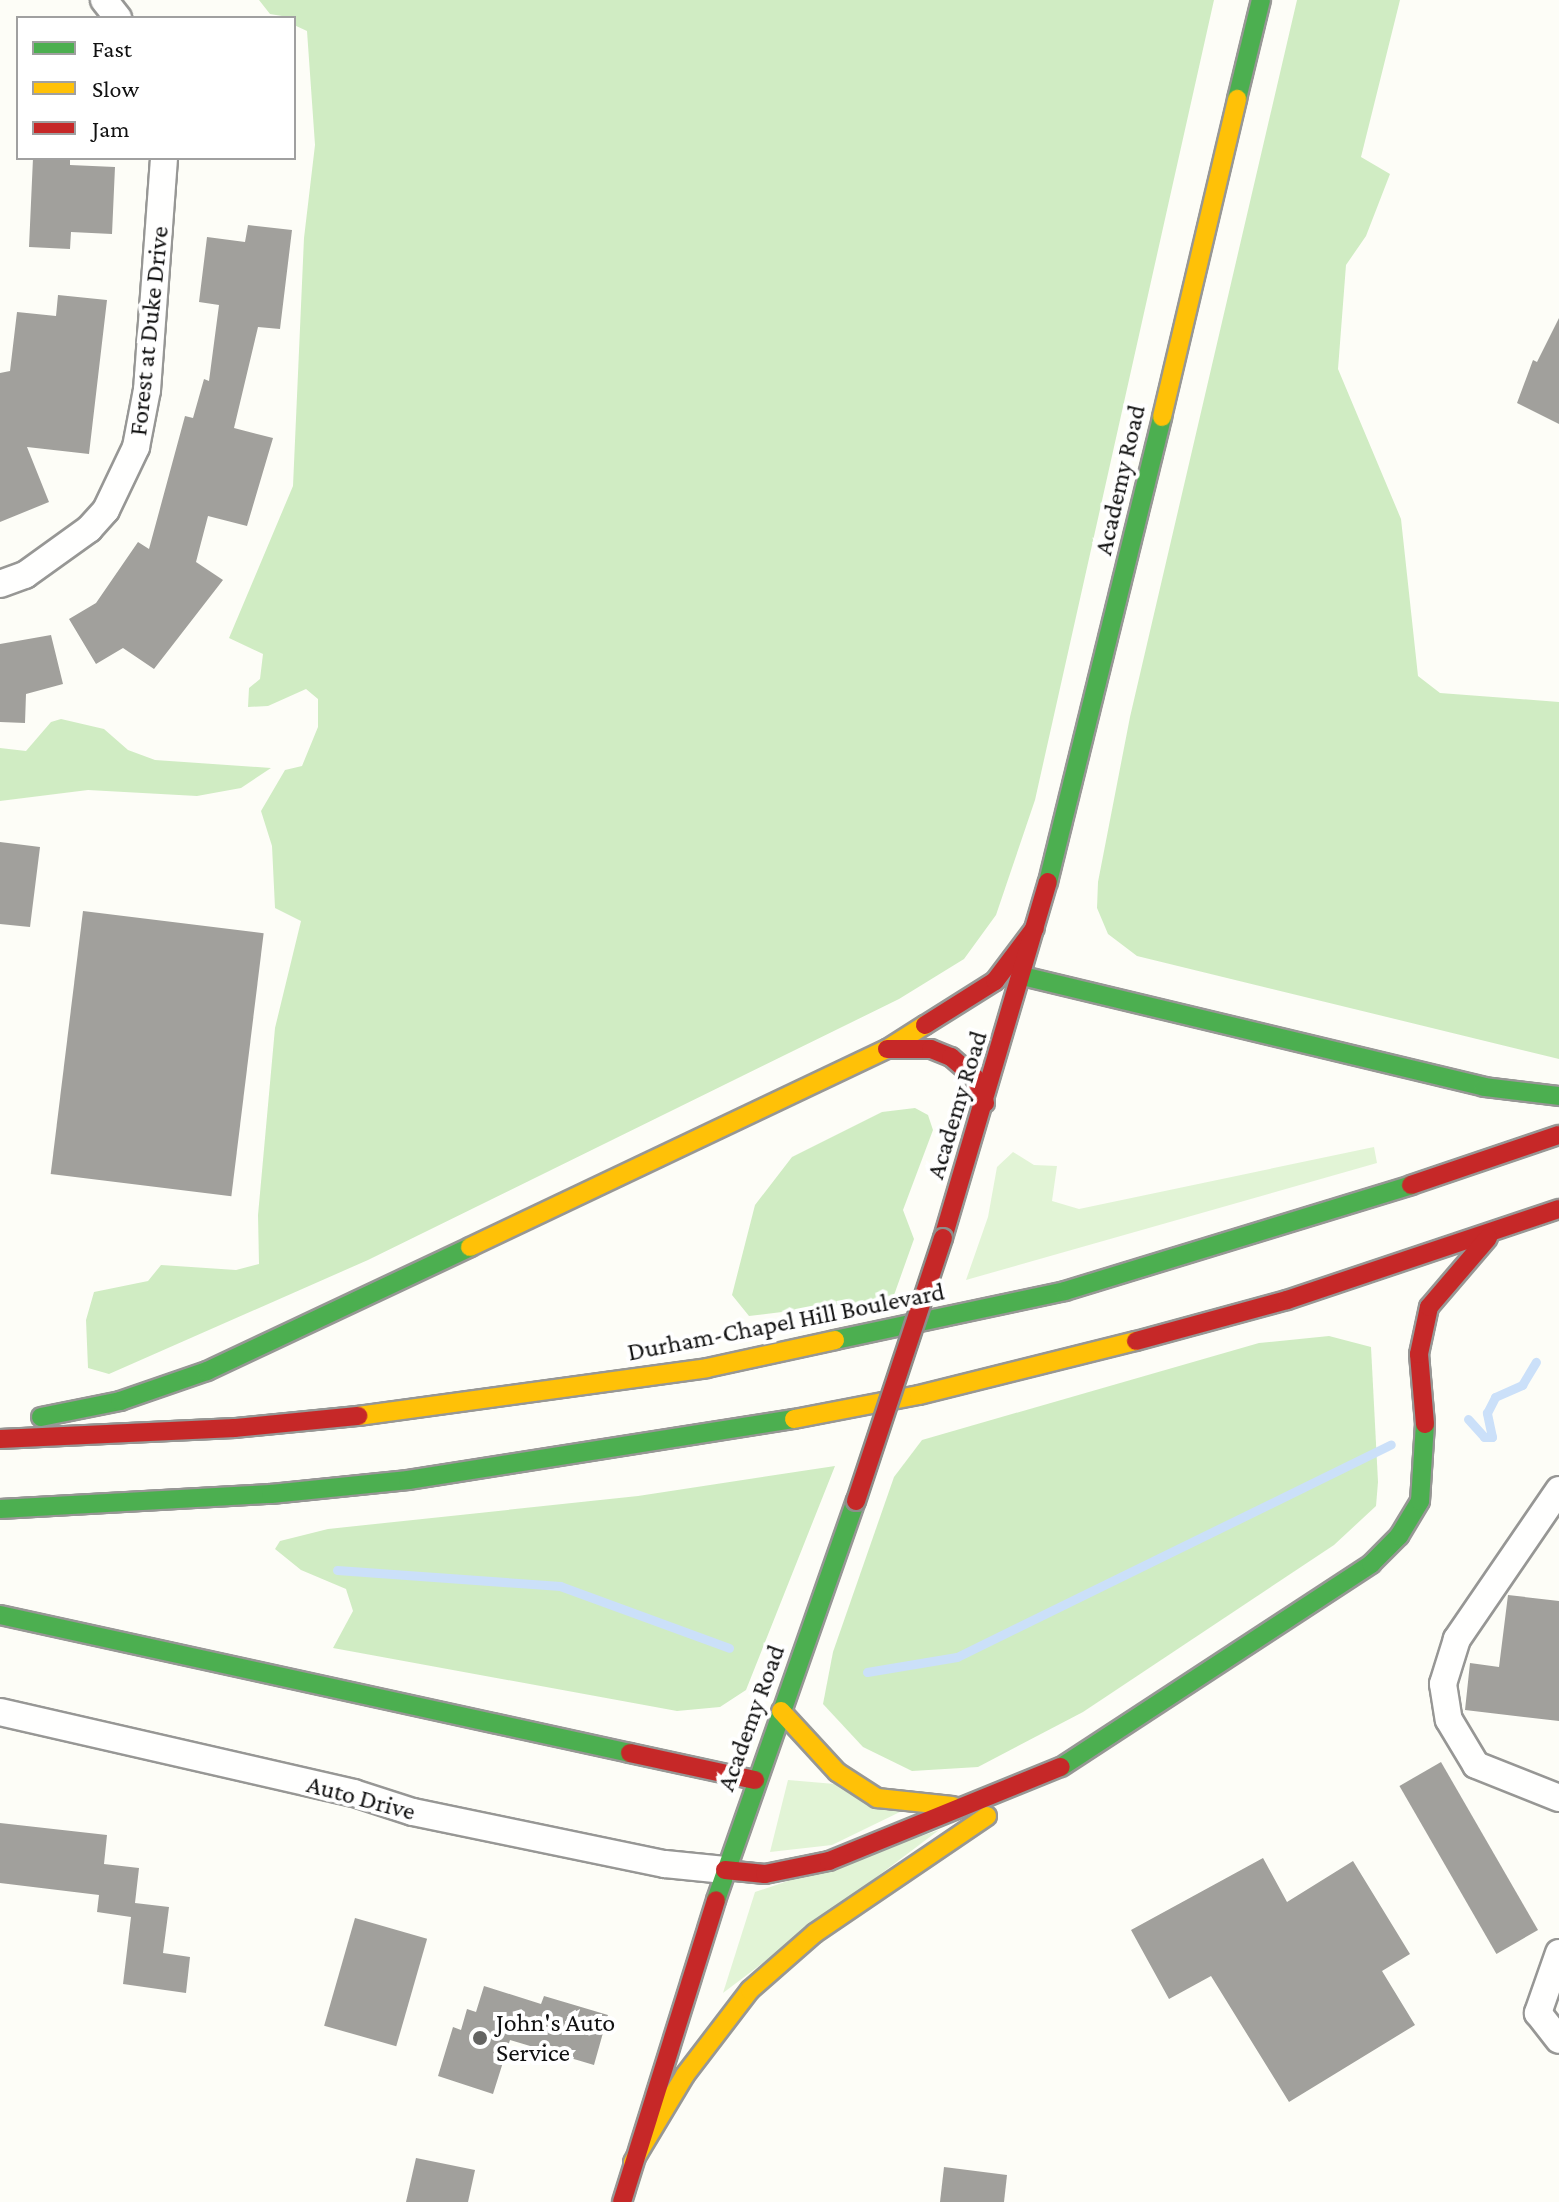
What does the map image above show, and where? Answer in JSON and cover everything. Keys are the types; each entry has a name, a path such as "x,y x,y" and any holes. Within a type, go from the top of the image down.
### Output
{"main road":[{"name":"Academy Road","path":"622,2202 725,1870 856,1501 943,1238 1023,976 1077,775 1261,0"},
{"path":"0,1423 120,1401 207,1371 887,1049 995,981 1035,928"},
{"path":"1023,976 1484,1087 1559,1096"},
{"path":"887,1049 931,1049 951,1057 975,1078 985,1103"},
{"name":"Durham-Chapel Hill Boulevard","path":"0,1439 266,1425 448,1407 707,1368 1065,1291 1300,1223 1559,1135"},
{"path":"0,1509 378,1483 728,1432 919,1395 1105,1350 1287,1300 1559,1209"},
{"path":"633,2162 713,2035 768,1972 843,1912 1334,1593 1399,1536 1414,1515 1424,1477 1423,1326 1440,1290 1494,1232"},
{"path":"0,1615 755,1780"},
{"path":"781,1711 837,1772 877,1798 967,1806"},
{"path":"725,1870 765,1874 829,1861 1062,1767"}],"street":[{"path":"104,0 116,16"},
{"name":"Forest at Duke Drive","path":"0,584 25,575 89,529 118,490 136,447 147,390 164,160"},
{"path":"1559,1490 1457,1639 1443,1684 1449,1720 1476,1765 1559,1798"},
{"name":"Auto Drive","path":"0,1712 354,1793 413,1812 665,1864 725,1870"},
{"path":"1559,1953 1538,2013 1559,2040"}],"green space":[{"path":"259,0 1214,0 1035,800 996,915 964,959 899,999 368,1260 109,1374 88,1368 86,1320 94,1292 148,1281 161,1265 236,1270 259,1264 258,1215 275,1028 301,921 275,908 272,846 261,811 285,770 302,766 318,727 318,699 306,689 268,706 248,707 249,688 260,679 263,654 229,638 293,486 304,238 315,145 307,31 296,26 296,16 270,14"},
{"path":"1297,0 1400,0 1361,157 1390,174 1366,236 1346,265 1338,369 1401,519 1418,676 1440,693 1559,702 1559,1059 1137,956 1108,934 1097,908 1098,882 1130,717"},
{"path":"61,719 104,729 128,750 155,760 271,768 241,788 197,796 88,790 0,801 0,748 26,751 51,722"},
{"path":"915,1108 928,1115 933,1130 903,1210 914,1239 893,1298 749,1316 732,1295 755,1205 792,1157 882,1112"},
{"path":"1374,1147 1377,1163 966,1280 988,1217 997,1167 1013,1152 1034,1165 1057,1166 1052,1201 1079,1209"},
{"path":"1329,1336 1371,1347 1378,1482 1376,1506 1334,1545 1083,1712 978,1767 912,1771 863,1747 823,1704 833,1652 894,1477 922,1440 1259,1343"},
{"path":"835,1466 746,1690 720,1707 677,1711 333,1648 353,1611 346,1589 301,1570 275,1549 280,1541 328,1529 638,1496"},
{"path":"788,1780 835,1784 904,1810 832,1845 770,1852"},
{"path":"939,1830 723,1993 755,1892"}],"building":[{"path":"33,160 70,160 70,165 115,167 112,234 71,232 70,249 29,247"},
{"path":"248,225 292,230 280,329 258,327 234,428 273,438 247,526 208,516 196,562 223,580 154,669 123,648 96,664 69,619 96,603 138,542 149,549 185,416 193,418 204,379 209,381 219,305 199,302 207,237 245,242"},
{"path":"58,295 107,300 89,454 27,447 49,502 0,522 0,373 10,371 17,312 56,316"},
{"path":"1559,318 1559,424 1517,403 1533,360 1537,362"},
{"path":"51,635 63,684 26,694 25,723 0,722 0,644"},
{"path":"0,842 40,847 30,927 0,924"},
{"path":"83,911 264,933 231,1196 51,1174"},
{"path":"1508,1595 1559,1601 1559,1721 1465,1710 1470,1663 1499,1667"},
{"path":"1441,1762 1538,1930 1496,1954 1399,1786"},
{"path":"0,1823 107,1835 104,1864 139,1868 135,1903 169,1907 163,1953 190,1957 186,1993 123,1984 131,1917 97,1912 99,1895 0,1883"},
{"path":"1263,1858 1287,1902 1353,1861 1410,1954 1382,1971 1415,2025 1289,2102 1211,1976 1169,1999 1131,1930"},
{"path":"355,1918 427,1939 396,2046 324,2026"},
{"path":"484,1986 541,2004 544,1996 608,2015 594,2065 510,2040 493,2094 438,2076 453,2027 461,2030 467,2009 476,2012"},
{"path":"416,2158 475,2170 468,2202 406,2202"},
{"path":"944,2167 1007,2175 1004,2202 940,2202"}],"waterway":[{"path":"1468,1419 1484,1437 1492,1437 1487,1413 1495,1397 1522,1385 1536,1362"},
{"path":"867,1672 957,1657 1391,1444"},
{"path":"337,1570 560,1586 729,1648"}],"traffic: fast":[{"path":"1237,99 1261,0"},
{"path":"1048,882 1162,417"},
{"path":"1023,976 1484,1087 1559,1096"},
{"path":"835,1340 1065,1291 1411,1185"},
{"path":"41,1417 120,1401 207,1371 470,1247"},
{"path":"0,1509 271,1494 408,1480 794,1419"},
{"path":"1061,1767 1371,1564 1399,1536 1420,1501 1425,1424"},
{"path":"716,1900 856,1501"},
{"path":"0,1615 630,1753"}],"traffic: slow":[{"path":"1162,417 1237,99"},
{"path":"470,1247 887,1049 925,1025"},
{"path":"358,1416 707,1368 835,1340"},
{"path":"794,1419 919,1395 1136,1341"},
{"path":"781,1711 837,1772 877,1798 953,1806"},
{"path":"633,2162 685,2075 750,1990 815,1933 987,1816"}],"traffic: jam":[{"path":"943,1238 1048,882"},
{"path":"925,1025 995,981 1035,928"},
{"path":"887,1049 931,1049 951,1057 975,1078 985,1103"},
{"path":"1411,1185 1559,1135"},
{"path":"1136,1341 1287,1300 1559,1209"},
{"path":"856,1501 943,1238"},
{"path":"1425,1424 1419,1354 1429,1307 1488,1238"},
{"path":"0,1439 235,1428 358,1416"},
{"path":"630,1753 755,1780"},
{"path":"725,1870 765,1874 829,1861 1061,1767"},
{"path":"622,2202 716,1900"}],"place":[{"name":"John's Auto Service","path":"480,2038"}]}
